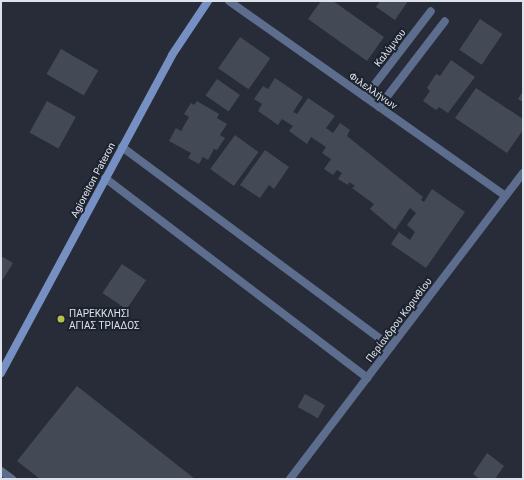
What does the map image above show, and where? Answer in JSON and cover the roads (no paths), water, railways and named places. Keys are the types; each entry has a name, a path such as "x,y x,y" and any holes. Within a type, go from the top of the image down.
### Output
{"street":[{"name":"Agioreiton Pateron","path":"1,372 172,55 208,1"},
{"name":"Φιλελλήνων","path":"229,1 505,196"},
{"name":"Καλύμνου","path":"365,97 431,12"},
{"path":"379,107 445,21"},
{"path":"122,147 391,347"},
{"name":"Περίανδρου Κορινθίου","path":"290,479 523,174"},
{"path":"105,178 368,378"},
{"path":"1,471 12,479"}],"place":[{"name":"ΠΑΡΕΚΚΛΗΣΙ ΑΓΙΑΣ ΤΡΙΑΔΟΣ","path":"61,319"}]}
